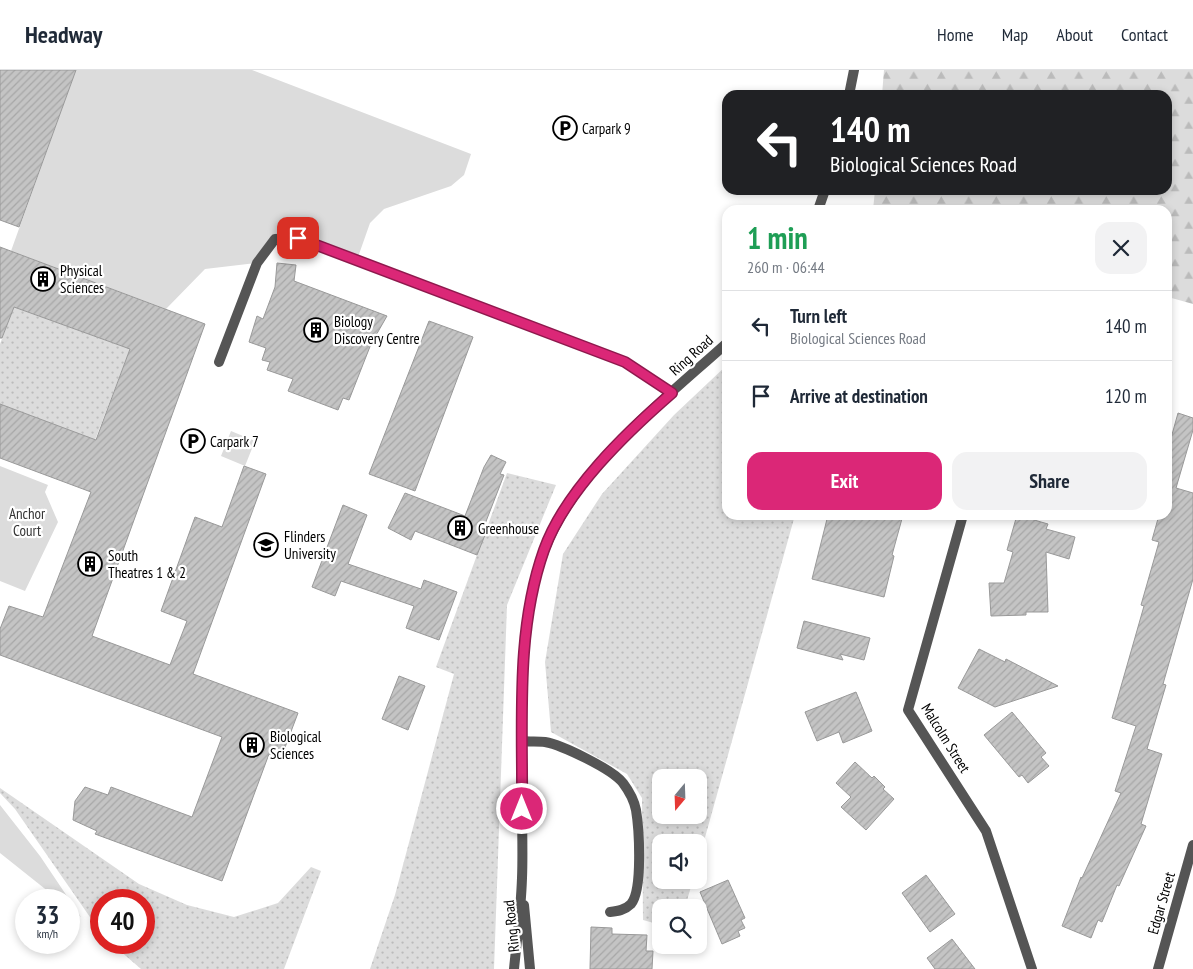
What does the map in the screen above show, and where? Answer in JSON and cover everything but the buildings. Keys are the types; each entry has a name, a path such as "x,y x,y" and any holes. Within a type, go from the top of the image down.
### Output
{"street":[{"path":"850,90 854,70"},
{"path":"218,362 258,262 275,239 298,238 625,362 672,393"},
{"name":"Ring Road","path":"514,969 522,879 522,741 525,641 536,579 545,549 556,524 577,491 650,412 722,347"},
{"name":"Malcolm Street","path":"962,520 908,710 986,831 1032,969"},
{"path":"522,741 547,742 605,768 621,781 631,795 636,809 639,879 632,903 622,911 610,912"},
{"name":"Edgar Street","path":"1158,969 1193,845"},
{"name":"Ring Road","path":"522,879 530,969"}],"green space":[{"path":"76,70 252,70 471,154 464,175 451,186 384,209 370,223 357,260 298,238 275,239 257,263 205,269 166,309 11,251"},
{"path":"884,70 1193,70 1193,304 1172,298 1172,205 874,205 874,195 1172,195 1172,90 882,90"},
{"path":"14,307 130,349 95,440 0,404 0,344"},
{"path":"722,370 722,520 794,520 706,834 652,834 652,889 690,889 687,899 652,899 652,922 643,920 642,798 627,774 551,732 545,662 563,554 602,494 674,415"},
{"path":"231,431 255,441 245,466 221,456"},
{"name":"Anchor Court","path":"0,466 48,485 45,492 58,522 25,591 0,581"},
{"path":"507,473 556,485 507,605 494,969 370,969 395,895 454,674 436,667"},
{"path":"0,788 139,884 150,889 90,889 90,917 80,903 80,889 70,889 15,809 0,793"},
{"path":"0,805 40,856 62,889 45,889 0,853"},
{"path":"311,867 321,871 284,969 141,969 124,954 155,954 155,891 187,905 234,917 278,903"}],"place":[{"name":"Carpark 9","path":"565,128"},
{"name":"Physical Sciences","path":"43,279"},
{"name":"Biology Discovery Centre","path":"316,330"},
{"name":"Carpark 7","path":"193,441"},
{"name":"Greenhouse","path":"460,528"},
{"name":"Flinders University","path":"266,545"},
{"name":"South Theatres 1 & 2","path":"90,564"},
{"name":"Biological Sciences","path":"252,745"}],"route":[{"path":"298,238 625,362 672,393 610,452 577,491 556,524 545,549 531,601 525,641 522,809"}]}
